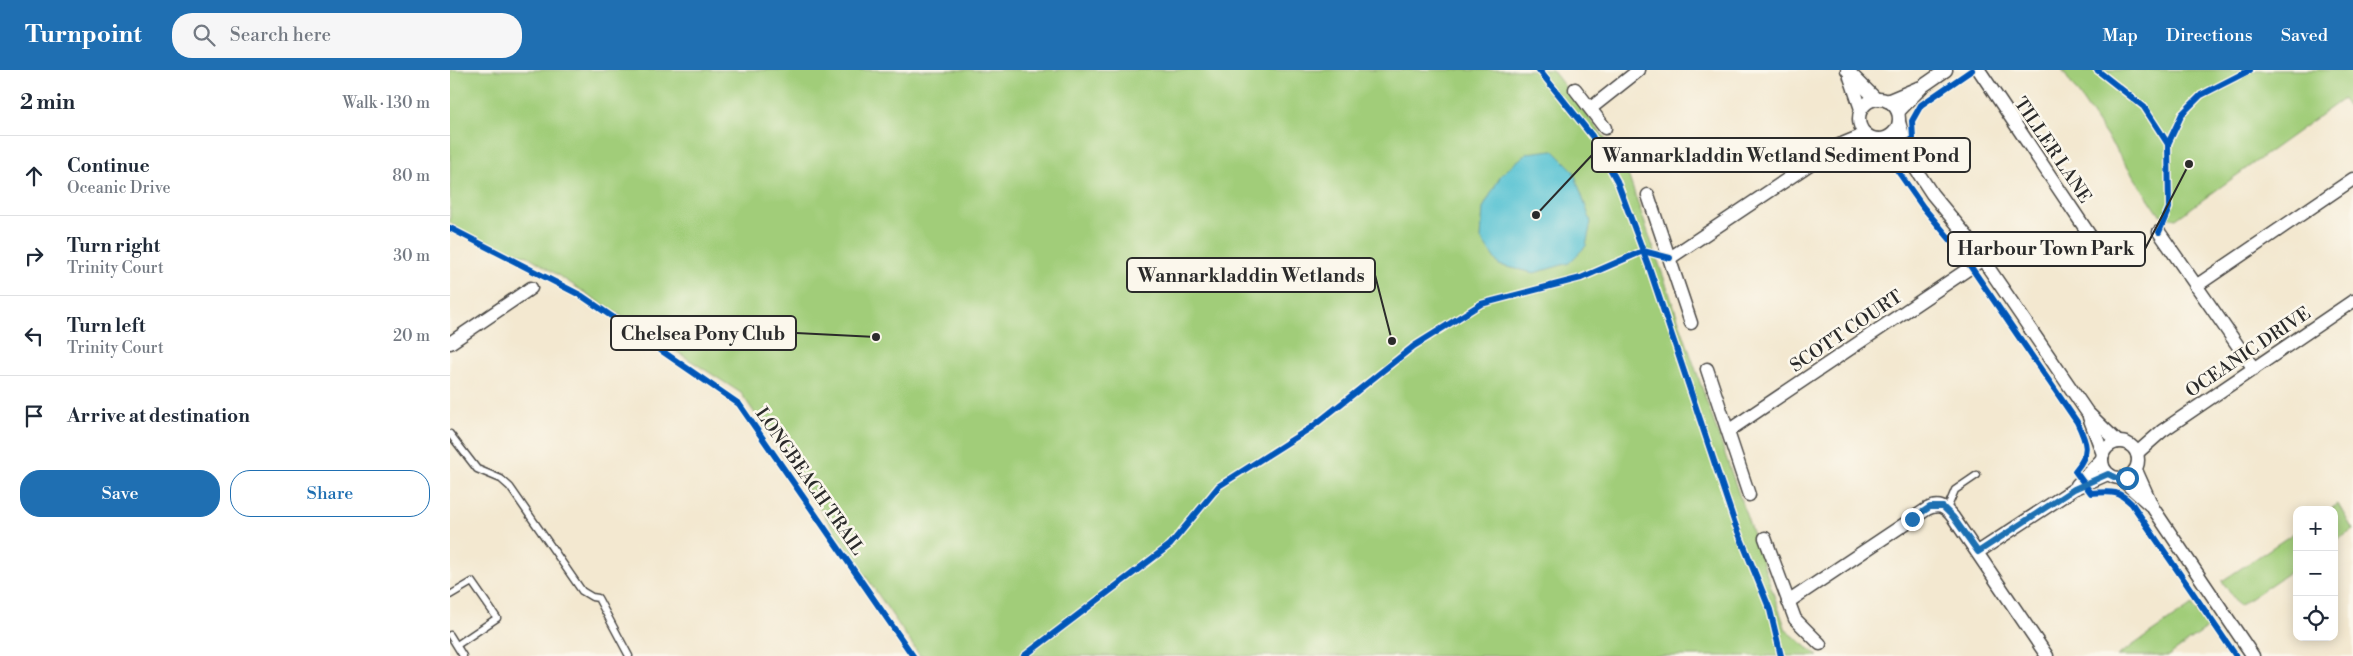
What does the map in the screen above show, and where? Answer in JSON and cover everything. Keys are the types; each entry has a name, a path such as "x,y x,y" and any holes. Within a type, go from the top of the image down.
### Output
{"street":[{"path":"1590,108 1639,70"},
{"path":"1837,146 1860,115 1865,104 1923,86 1946,70"},
{"name":"TILLER LANE","path":"1979,70 2099,249"},
{"path":"1848,72 1882,100 1898,117 1911,162 1932,194 1983,259 2087,412 2137,453 2138,464 2136,470 2127,478 2121,479"},
{"path":"1848,72 1860,115 1872,136 1911,162"},
{"path":"1670,258 1837,146 1872,136 1888,136 1893,132 1898,117 1923,86"},
{"path":"1575,89 1605,128"},
{"path":"2196,286 2353,179"},
{"path":"1648,195 1691,323"},
{"path":"2159,232 2254,369"},
{"name":"SCOTT COURT","path":"1728,431 1983,259"},
{"path":"450,343 531,288"},
{"name":"OCEANIC DRIVE","path":"2137,453 2162,431 2353,302"},
{"path":"1707,369 1749,495"},
{"path":"2087,412 2102,457 2104,470 2108,474 2121,479 2153,508"},
{"name":"OCEANIC DRIVE","path":"2123,443 2162,431"},
{"path":"2074,489 2102,457 2108,446 2123,443"},
{"path":"2136,470 2153,508 2253,656"},
{"path":"1978,552 2074,489 2108,474"},
{"path":"1788,602 1927,508 1935,506 1947,509 2047,656"},
{"path":"1765,538 1797,622 1820,644"}],"lane":[{"path":"450,434 477,469 501,479 510,487 582,591 598,598 629,656"},
{"path":"1947,509 1954,492 1977,475"},
{"path":"450,596 472,582 497,618 457,645"},
{"path":"450,635 463,656"}],"green space":[{"path":"450,70 1552,70 1624,163 1786,630 1818,656 920,656 741,393 528,256 476,241 458,230 450,222"},
{"path":"2062,70 2353,70 2353,114 2343,99 2176,219 2159,214"},
{"path":"2338,504 2353,530 2338,539 2338,506 2335,506"},
{"path":"2293,534 2293,570 2239,606 2222,581"},
{"path":"2192,605 2208,628 2168,656 2117,656"}],"water":[{"path":"1553,150 1573,170 1591,222 1586,246 1569,263 1534,273 1499,265 1481,239 1483,208 1501,175 1527,153"}],"cycle path":[{"path":"1539,70 1592,136 1617,181 1650,270 1735,524 1770,610 1781,656"},
{"path":"1972,70 1921,105 1912,121 1913,139 1888,157 1923,207 1960,251 2077,422 2086,447 2083,458 2075,471 2091,493 2113,492 2127,499 2132,504 2236,656"},
{"path":"2097,70 2144,107 2168,144 2169,208 2159,232"},
{"path":"2168,144 2182,114 2201,95 2250,70"},
{"name":"LONGBEACH TRAIL","path":"450,228 582,296 739,404 913,656"},
{"path":"1024,656 1170,545 1219,486 1312,427 1414,346 1481,304 1581,278 1643,251 1670,258"}],"place":[{"name":"Harbour Town Park","path":"2189,164"},
{"name":"Wannarkladdin Wetland Sediment Pond","path":"1536,215"},
{"name":"Chelsea Pony Club","path":"876,337"},
{"name":"Wannarkladdin Wetlands","path":"1392,341"}],"route":[{"path":"1912,519 1930,507 1941,506 1947,509 1978,552 2074,489 2108,474 2116,478 2127,478"}]}
